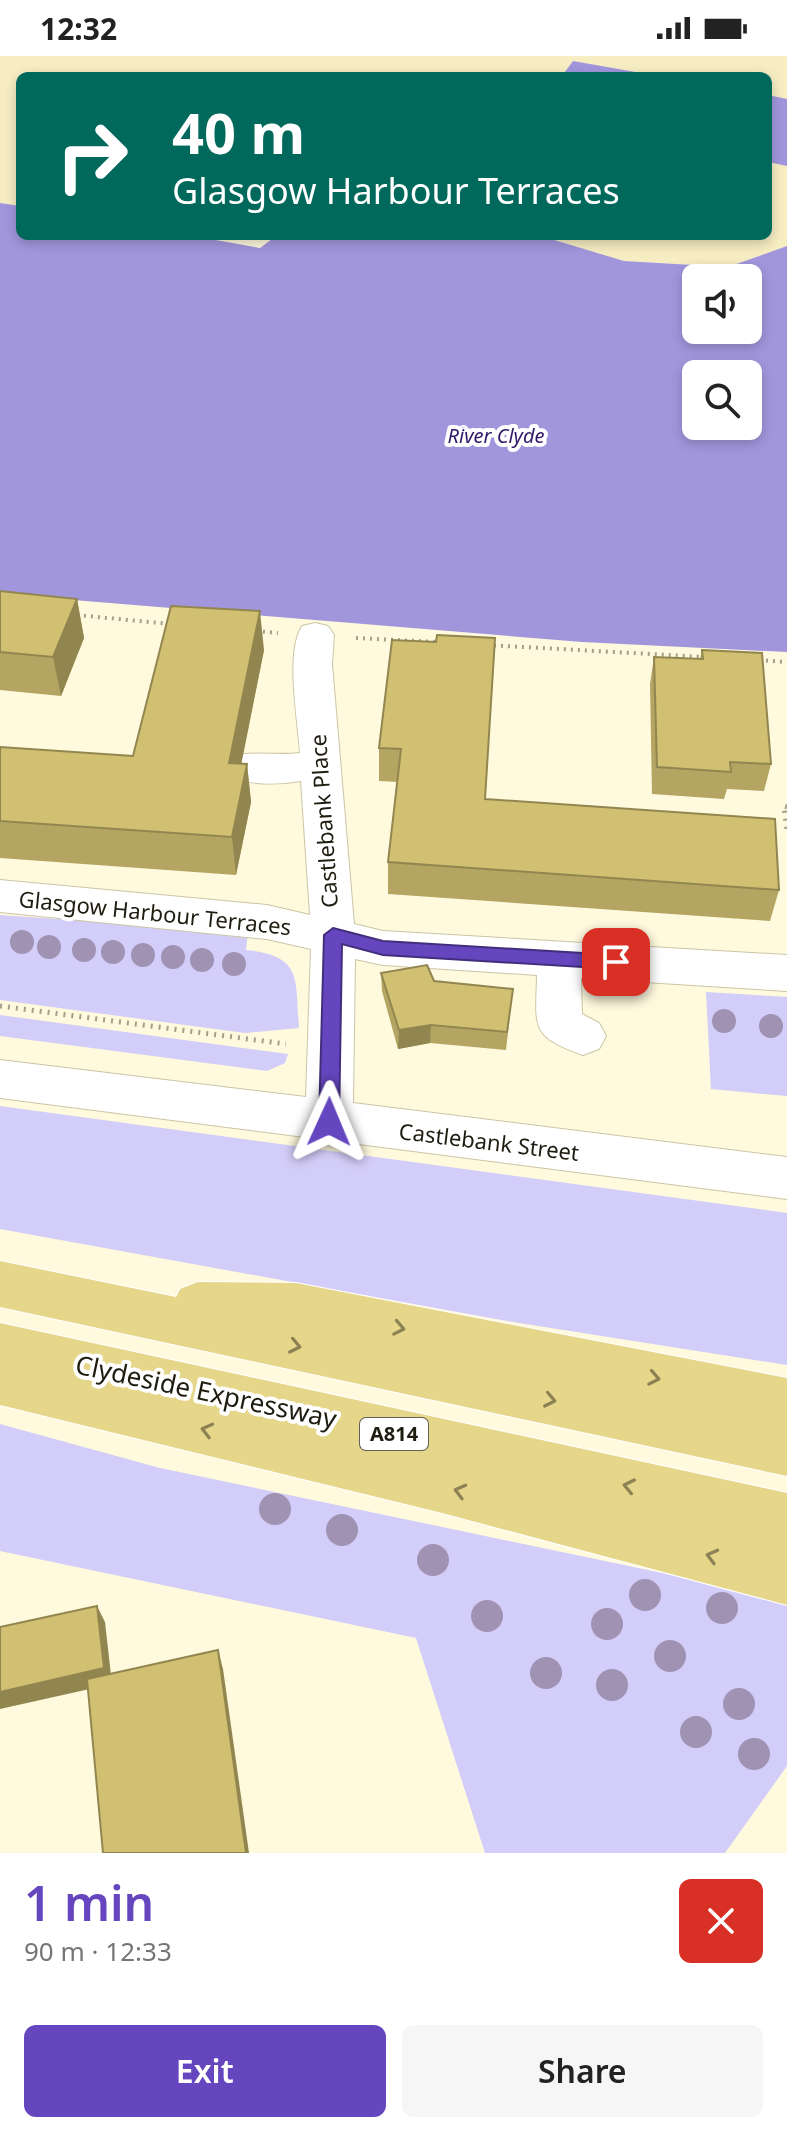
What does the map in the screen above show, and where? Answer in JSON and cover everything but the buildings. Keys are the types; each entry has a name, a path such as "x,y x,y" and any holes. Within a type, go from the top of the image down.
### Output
{"main road":[{"path":"0,1284 787,1450"},
{"path":"99,1305 296,1307 787,1404"},
{"name":"Clydeside Expressway","path":"0,1347 787,1521"},
{"path":"0,1380 427,1482 787,1576"}],"street":[{"name":"Castlebank Place","path":"314,650 333,935 329,1122"},
{"path":"241,767 278,770 320,764"},
{"name":"Glasgow Harbour Terraces","path":"0,896 267,922 383,948 787,973"},
{"path":"559,958 559,1024 583,1036"},
{"name":"Castlebank Street","path":"0,1079 787,1178"}],"path":[{"path":"62,613 183,625"},
{"path":"242,630 314,650 441,643"},
{"path":"473,644 708,658"},
{"path":"756,660 787,662"},
{"path":"787,807 784,806 787,830"},
{"path":"0,1006 289,1044 305,1052 330,1053"}],"shaded area":[{"path":"0,56 787,56 787,246 736,264 624,261 554,240 772,240 772,72 16,72 16,205 0,203"},
{"path":"0,915 248,932 246,950 278,958 293,973 299,1028 245,1033 0,1000"},
{"path":"706,992 787,997 787,1096 711,1089"},
{"path":"0,1015 288,1054 285,1063 267,1071 0,1036"},
{"path":"0,1106 787,1213 787,1365 507,1321 0,1229"},
{"path":"0,1424 160,1468 787,1599 787,1766 725,1853 485,1853 416,1638 0,1551"}],"water":[{"path":"573,61 635,72 565,72"},
{"path":"772,96 787,99 787,166 772,163"},
{"name":"River Clyde","path":"0,203 16,205 16,240 215,240 260,248 271,240 554,240 624,261 682,264 682,344 762,344 762,264 736,264 787,246 787,652 582,642 0,594"}],"route":[{"path":"329,1122 333,935 383,948 616,962"}]}
